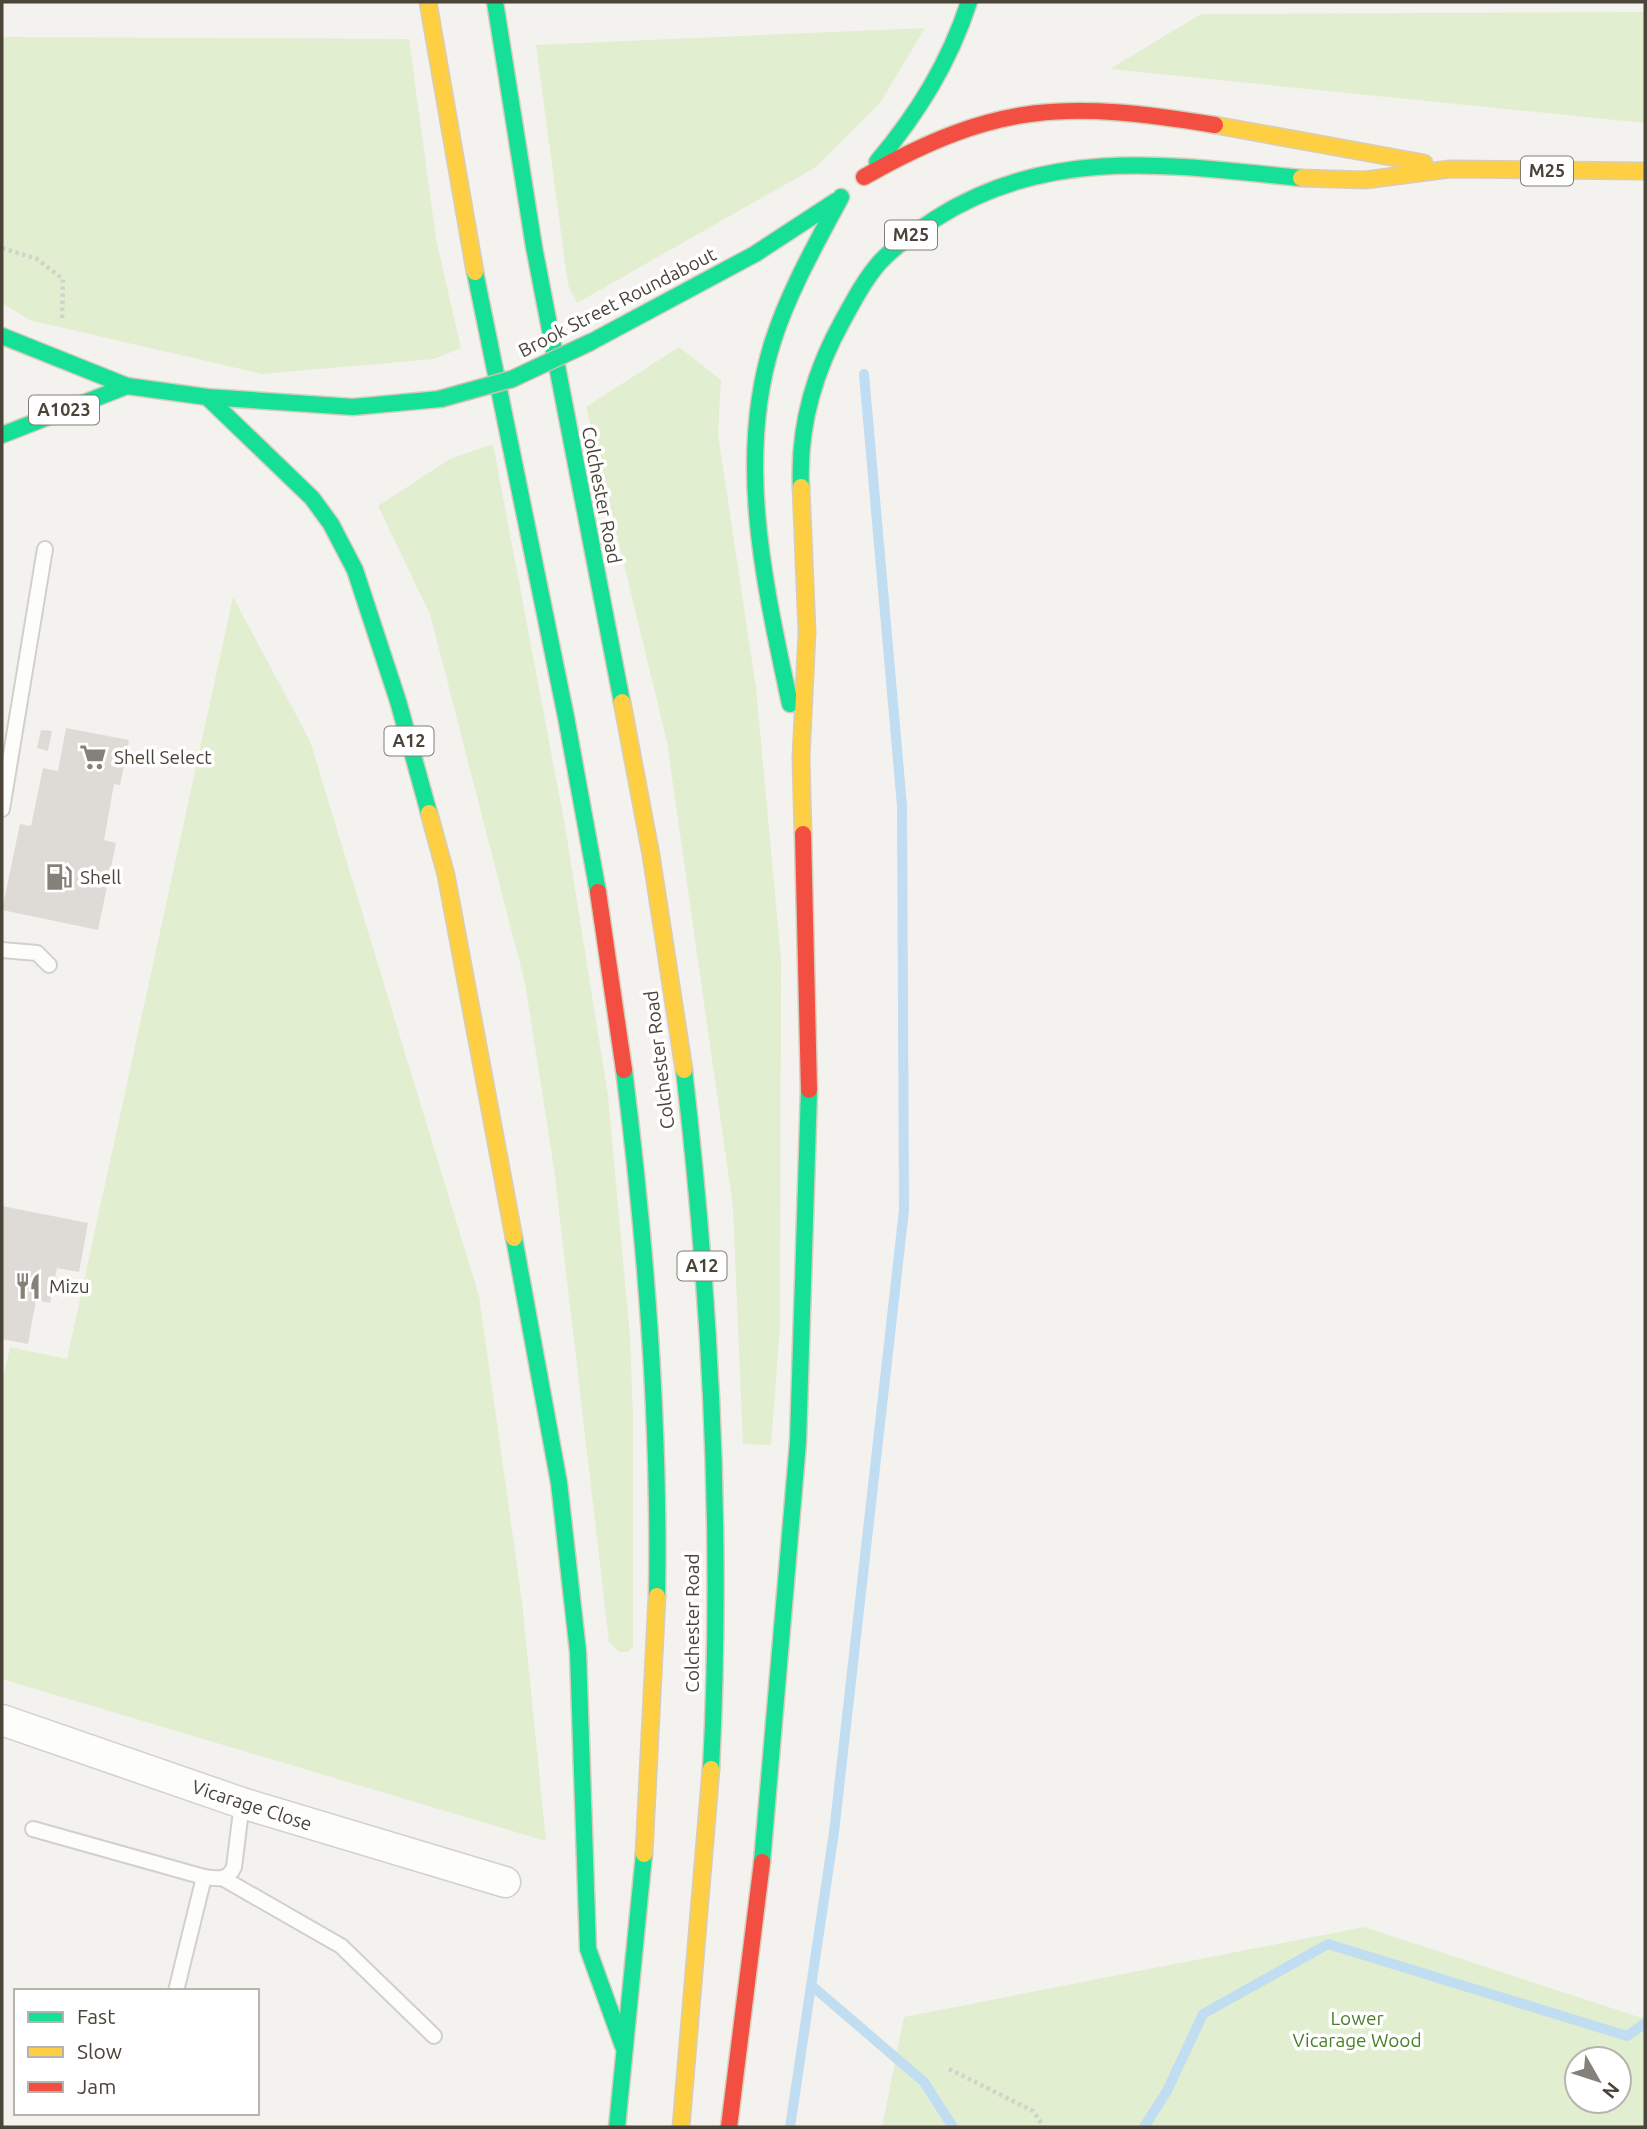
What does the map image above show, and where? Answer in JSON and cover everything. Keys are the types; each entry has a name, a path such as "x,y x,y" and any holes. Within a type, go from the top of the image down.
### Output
{"main road":[{"name":"Colchester Road","path":"428,2 462,219 509,437 608,951 635,1160 649,1341 656,1510 656,1629 638,1952 626,2054"},
{"name":"Colchester Road","path":"495,2 565,414 615,666 671,978 699,1218 713,1439 714,1684 701,1932 681,2127"},
{"name":"Brook Street Roundabout","path":"2,335 127,386 207,397 353,407 440,399 512,379 591,342 755,254 841,197 864,177 933,92 958,37 969,2"},
{"name":"M25","path":"864,177 902,154 980,123 1047,110 1128,111 1341,145 1450,169"},
{"name":"M25","path":"801,758 807,632 800,465 803,425 825,354 861,288 891,253 938,215 968,198 1039,173 1119,165 1170,166 1325,180 1366,180 1450,169 1645,171"},
{"path":"729,2127 759,1895 798,1442 810,1070 801,758 774,629 759,522 756,469 758,426 772,344 818,240 841,197"},
{"name":"A1023","path":"2,435 127,386"},
{"name":"A12","path":"207,397 312,498 331,524 355,570 398,701 446,875 559,1483 578,1652 588,1949 626,2054 617,2127"}],"street":[{"name":"Vicarage Close","path":"2,1720 242,1802 505,1882"}],"lane":[{"path":"2,809 45,549"},
{"path":"2,950 37,953 49,965"},
{"path":"224,1879 234,1867 242,1802"},
{"path":"33,1829 204,1877 224,1879 341,1945 435,2036"},
{"path":"176,1989 204,1877"}],"path":[{"path":"2,248 37,259 63,279"},
{"path":"949,2069 1033,2111 1044,2127"}],"green space":[{"path":"1645,12 1645,123 1110,69 1201,14"},
{"path":"925,28 880,103 816,167 577,303 568,285 536,45"},
{"path":"2,37 409,39 436,239 461,348 434,359 262,374 29,320 2,303"},
{"path":"679,347 721,380 718,434 756,688 781,959 780,1326 771,1445 743,1444 733,1207 667,742 586,407"},
{"path":"493,444 565,826 608,1096 630,1337 633,1417 633,1646 628,1652 619,1652 609,1642 554,1168 525,983 430,614 378,506 450,459"},
{"path":"233,597 310,741 479,1296 522,1601 546,1841 2,1679 2,1384 10,1347 67,1359"},
{"name":"Lower Vicarage Wood","path":"1364,1927 1645,2019 1645,2127 882,2127 904,2017"}],"building":[{"name":"Shell","path":"66,728 129,740 120,785 114,784 104,840 116,843 98,930 2,910 20,824 31,826 43,768 58,771"},
{"path":"41,730 52,731 48,751 37,748"},
{"name":"Mizu","path":"2,1206 88,1223 79,1272 57,1268 50,1303 36,1300 28,1344 2,1339"}],"waterway":[{"path":"790,2127 834,1832 904,1210 902,806 864,374"},
{"path":"1144,2127 1167,2091 1203,2014 1328,1944 1627,2036 1645,2023"},
{"path":"811,1985 924,2082 953,2127"}],"traffic: fast":[{"path":"495,2 534,247 622,702"},
{"path":"877,162 906,125 942,67 969,2"},
{"path":"801,487 805,422 816,380 833,340 869,275 899,244 935,219 978,195 1023,180 1067,170 1159,166 1301,178"},
{"path":"790,704 771,614 758,523 756,431 762,386 779,322 841,197"},
{"path":"591,342 755,254 836,201"},
{"path":"475,272 566,717 598,892"},
{"path":"2,336 127,386 207,397 353,407 440,399"},
{"path":"440,399 512,379 591,342"},
{"path":"2,435 127,386"},
{"path":"207,397 312,498 331,524 355,570 398,701 429,813"},
{"path":"624,1070 650,1332 656,1464 657,1596"},
{"path":"684,1070 708,1331 712,1419 716,1594 711,1769"},
{"path":"762,1862 798,1442 809,1090"},
{"path":"514,1238 559,1483 578,1652 588,1949 623,2046"},
{"path":"617,2127 644,1854"}],"traffic: slow":[{"path":"428,2 475,272"},
{"path":"1215,125 1424,163"},
{"path":"1301,178 1365,180 1450,169 1645,171"},
{"path":"801,487 807,632 801,758 803,834"},
{"path":"622,702 651,855 684,1070"},
{"path":"429,813 446,875 514,1238"},
{"path":"644,1854 657,1596"},
{"path":"681,2127 711,1769"}],"traffic: jam":[{"path":"864,177 954,133 995,121 1034,114 1116,112 1215,125"},
{"path":"803,834 809,1090"},
{"path":"598,892 624,1070"},
{"path":"729,2127 762,1862"}],"place":[{"name":"Shell Select","path":"93,757"},
{"name":"Shell","path":"59,877"},
{"name":"Mizu","path":"28,1286"}]}
